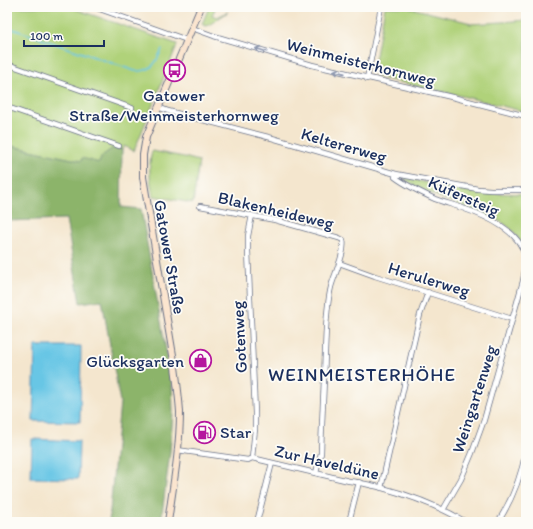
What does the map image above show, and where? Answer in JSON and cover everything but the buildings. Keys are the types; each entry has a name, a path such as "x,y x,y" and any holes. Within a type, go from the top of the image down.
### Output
{"main road":[{"name":"Gatower Straße","path":"168,522 177,450 179,398 142,165 146,137 201,7"}],"street":[{"path":"94,7 187,40"},
{"path":"367,79 380,7"},
{"name":"Weinmeisterhornweg","path":"192,28 307,64 367,79 456,98 526,116"},
{"path":"7,64 132,108"},
{"path":"7,107 119,146"},
{"name":"Keltererweg","path":"158,107 396,174 478,189 526,190"},
{"name":"Küfersteig","path":"396,174 395,177 424,194 479,214 513,235 525,256 525,273 520,293"},
{"name":"Blakenheideweg","path":"200,206 275,220 340,238 344,240 344,243 339,263"},
{"name":"Gotenweg","path":"252,215 248,236 248,251 255,413 252,458"},
{"path":"316,473 321,453 329,294 339,263"},
{"name":"Herulerweg","path":"339,263 375,276 512,319"},
{"path":"381,488 420,315 428,292"},
{"name":"Weingartenweg","path":"443,510 461,480 484,420 520,293"},
{"name":"Zur Haveldüne","path":"177,450 248,460 252,458 358,482 411,497 443,510 466,522"},
{"path":"498,522 517,486 526,451"},
{"path":"257,522 272,463"},
{"path":"349,522 358,482"}],"green space":[{"path":"7,7 69,7 177,44 134,151 124,146 122,150 113,148 102,156 99,163 82,159 81,161 7,145"},
{"path":"209,7 216,7 212,15 217,17 228,12 209,25 205,26 202,24"},
{"path":"385,7 407,7 470,24 526,20 526,112 377,77 373,71"},
{"path":"7,145 81,161 82,158 99,163 102,156 113,148 122,150 121,207 141,209 172,384 173,413 170,452 161,522 109,522 120,402 102,300 80,303 66,219 7,221"},
{"path":"152,151 199,161 193,203 153,196 150,174"},
{"path":"402,177 481,193 526,194 526,248 523,247 508,226 489,216 430,193 410,183"}],"water":[{"path":"35,346 81,346 80,422 33,421"},
{"path":"32,439 79,441 78,479 31,478"}],"waterway":[{"path":"7,27 135,71 146,70 153,66 162,49"}],"place":[{"name":"Gatower Straße/Weinmeisterhornweg","path":"174,71"},
{"name":"Glücksgarten","path":"200,361"},
{"name":"Star","path":"205,432"}],"district":[{"name":"WEINMEISTERHÖHE","path":"362,374"}]}
